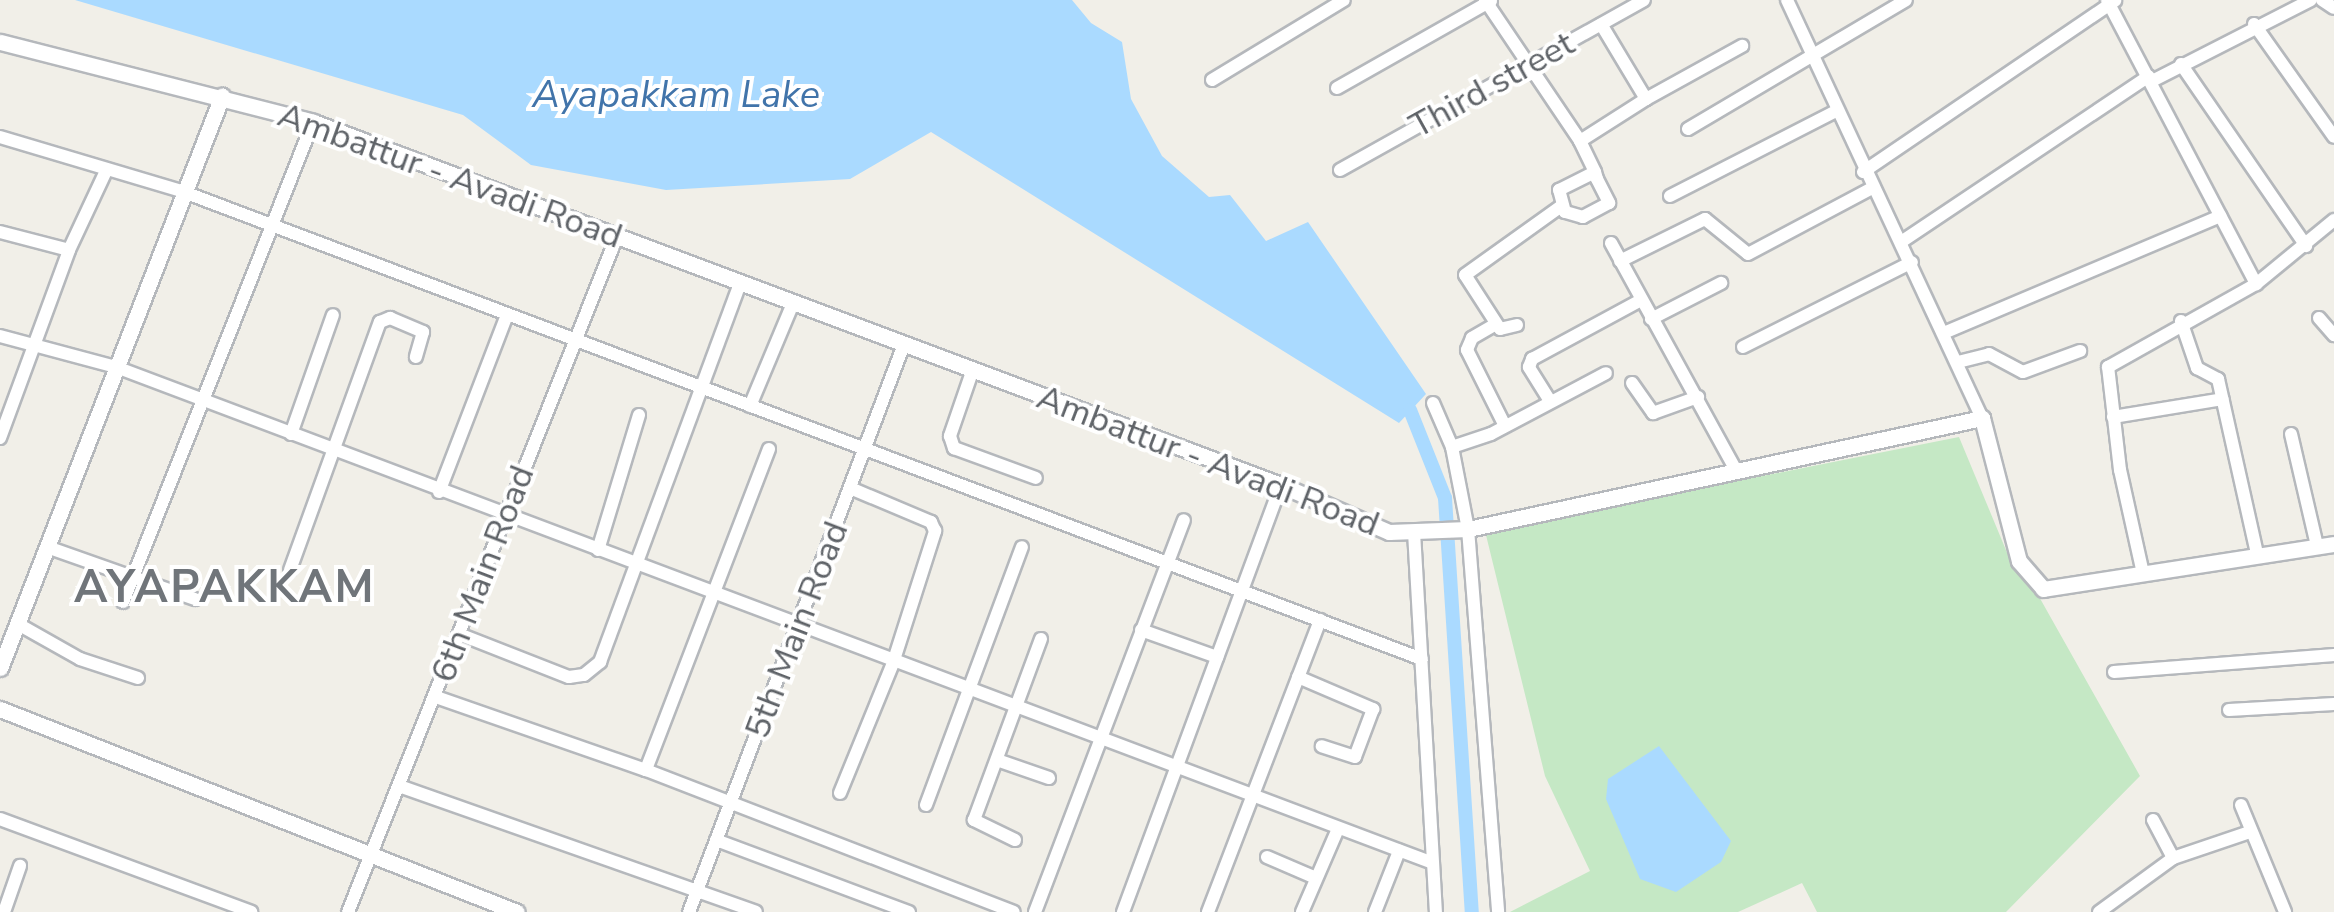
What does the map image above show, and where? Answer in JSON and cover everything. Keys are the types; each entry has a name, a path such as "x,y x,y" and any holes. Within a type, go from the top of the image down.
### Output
{"street":[{"path":"1212,80 1344,0"},
{"name":"Third street","path":"1340,170 1644,0"},
{"path":"1788,0 1870,189 1912,262 1982,418 2029,580 2059,590 2142,569 2326,545 2291,434"},
{"path":"1688,129 1815,58 1906,0"},
{"path":"1902,242 2150,78 2254,24 2311,0"},
{"path":"2322,0 2334,8"},
{"path":"1337,88 1488,1 1580,141 1609,204 1583,218 1560,206"},
{"path":"1863,172 2111,2 2256,284"},
{"path":"1601,24 1646,99"},
{"path":"2254,24 2334,137"},
{"name":"Ambattur - Avadi Road","path":"0,42 313,122 904,347 1281,485 1389,532 1464,529 1982,418"},
{"path":"1580,141 1742,46"},
{"path":"2180,64 2306,246"},
{"path":"0,668 222,96"},
{"path":"1670,196 1836,111"},
{"path":"123,602 313,122"},
{"path":"0,137 184,192 1422,658"},
{"path":"0,438 68,250 107,169"},
{"path":"1560,206 1559,190 1595,172"},
{"path":"1620,261 1705,219 1748,254 1870,189"},
{"path":"1496,324 1465,275 1560,206"},
{"path":"1946,332 2220,216"},
{"path":"2142,569 2113,417 2108,367 2181,321 2256,284 2334,220"},
{"path":"0,232 68,250"},
{"name":"6th Main Road","path":"348,912 375,857 504,517 617,236"},
{"path":"1611,242 1737,472"},
{"path":"1742,347 1912,262"},
{"path":"1651,319 1721,282"},
{"path":"459,634 556,672 584,675 600,662 632,565 740,284"},
{"path":"1550,401 1529,368 1532,360 1641,300"},
{"path":"750,406 793,302"},
{"path":"291,434 333,315"},
{"path":"439,492 506,315"},
{"path":"290,570 380,322 390,318 423,332 416,358"},
{"path":"2319,318 2334,336"},
{"path":"2181,321 2197,368 2218,380 2258,554"},
{"path":"1504,424 1467,350 1472,338 1496,324 1518,326"},
{"path":"0,336 36,342 116,368 1176,770 1432,863"},
{"name":"5th Main Road","path":"689,912 904,347"},
{"path":"1958,362 1989,354 2023,372 2080,351"},
{"path":"972,372 950,436 954,448 1036,478"},
{"path":"1452,447 1606,373"},
{"path":"1632,383 1653,413 1698,397"},
{"path":"2113,417 2223,398"},
{"path":"1434,403 1452,447 1464,529 1498,912"},
{"path":"598,550 639,415"},
{"path":"646,770 769,448"},
{"path":"1124,912 1281,485"},
{"path":"840,792 893,663 935,531 931,522 850,488"},
{"path":"1036,912 1184,520"},
{"path":"1414,532 1436,912"},
{"path":"46,547 196,599"},
{"path":"926,805 1022,547"},
{"path":"1208,912 1320,620"},
{"path":"18,624 80,659 138,678"},
{"path":"1141,630 1218,657"},
{"path":"1016,840 974,820 1042,639"},
{"path":"2114,672 2334,656"},
{"path":"1298,677 1374,708 1355,757 1322,746"},
{"path":"436,698 646,770 1014,912"},
{"path":"2229,710 2334,704"},
{"path":"0,709 517,912"},
{"path":"998,760 1049,778"},
{"path":"402,787 756,912"},
{"path":"2241,805 2285,912"},
{"path":"0,819 251,912"},
{"path":"2153,820 2174,858"},
{"path":"1302,912 1338,829"},
{"path":"2099,912 2174,858 2250,832"},
{"path":"716,840 909,912"},
{"path":"1374,912 1398,851"},
{"path":"1267,858 1316,878"},
{"path":"4,912 20,866"}],"green space":[{"path":"1959,437 2013,567 2033,586 2140,776 2006,912 1817,912 1802,883 1738,912 1510,912 1590,871 1545,776 1485,531"}],"water":[{"name":"Ayapakkam Lake","path":"75,0 1072,0 1091,23 1122,42 1131,99 1162,156 1209,197 1230,195 1266,241 1308,222 1426,394 1399,423 931,132 850,179 666,190 531,165 463,115"},
{"path":"1659,746 1731,841 1721,862 1676,892 1640,879 1606,799 1608,779"}],"waterway":[{"path":"1410,410 1445,498 1472,912"}],"district":[{"name":"AYAPAKKAM","path":"225,588"}]}
